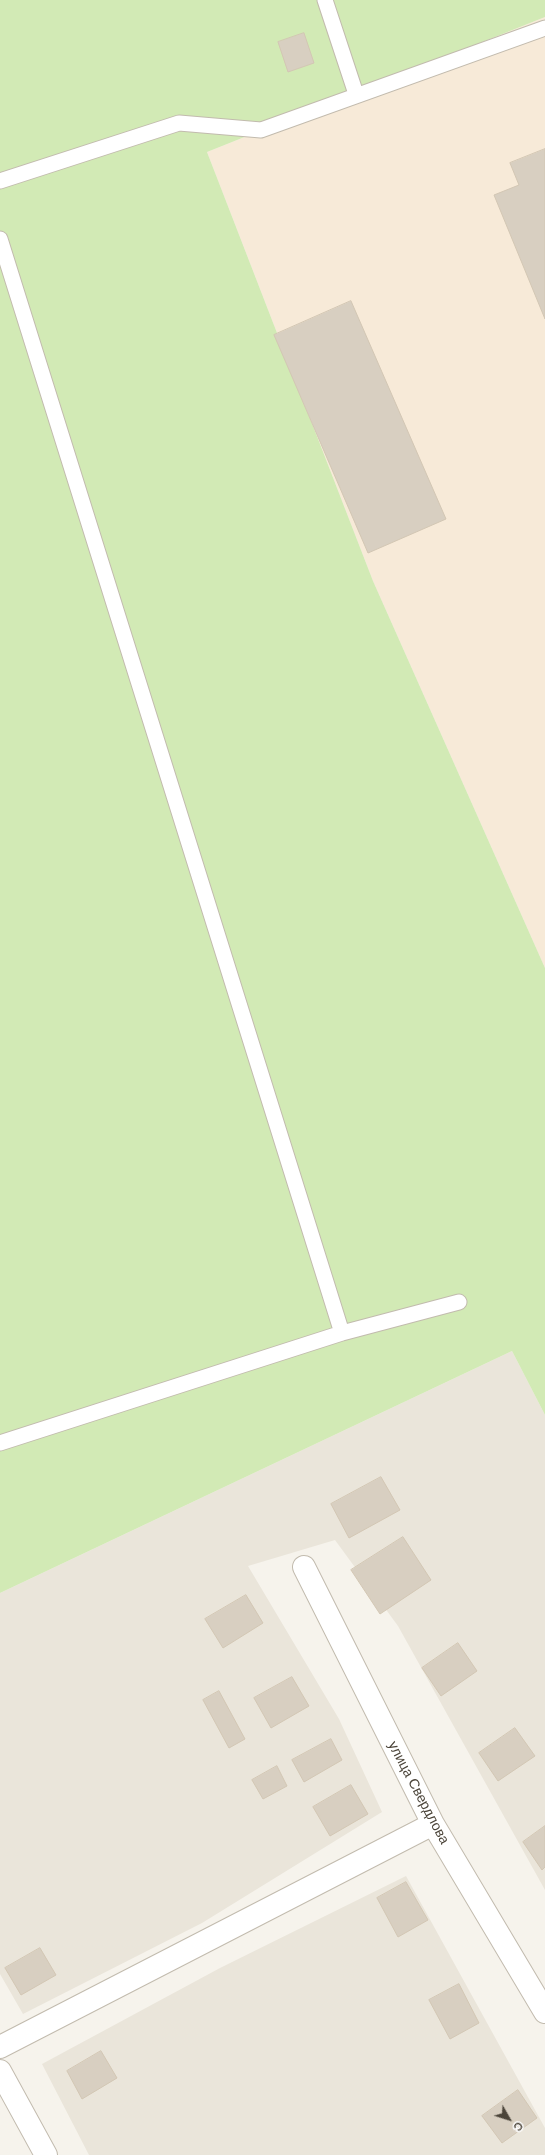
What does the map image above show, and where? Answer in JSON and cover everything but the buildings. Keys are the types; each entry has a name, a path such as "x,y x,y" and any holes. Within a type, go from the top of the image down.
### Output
{"street":[{"name":"улица Свердлова","path":"304,1567 433,1824 545,2012"},
{"path":"0,2047 433,1824"},
{"path":"0,2071 46,2155"}],"lane":[{"path":"325,0 356,94"},
{"path":"0,181 179,123 261,130 356,94 545,28"},
{"path":"0,239 342,1333"},
{"path":"0,1443 342,1333 459,1302"}],"shaded area":[{"path":"545,17 545,968 373,581 207,152"},
{"path":"512,1351 545,1415 545,1890 398,1626 335,1540 248,1566 339,1719 382,1812 202,1923 23,2014 0,1974 0,1593"},
{"path":"406,1876 545,2128 545,2155 89,2155 42,2064 220,1968"}],"green space":[{"path":"0,0 545,0 545,17 207,152 373,581 545,968 545,1415 512,1351 0,1593"}]}
